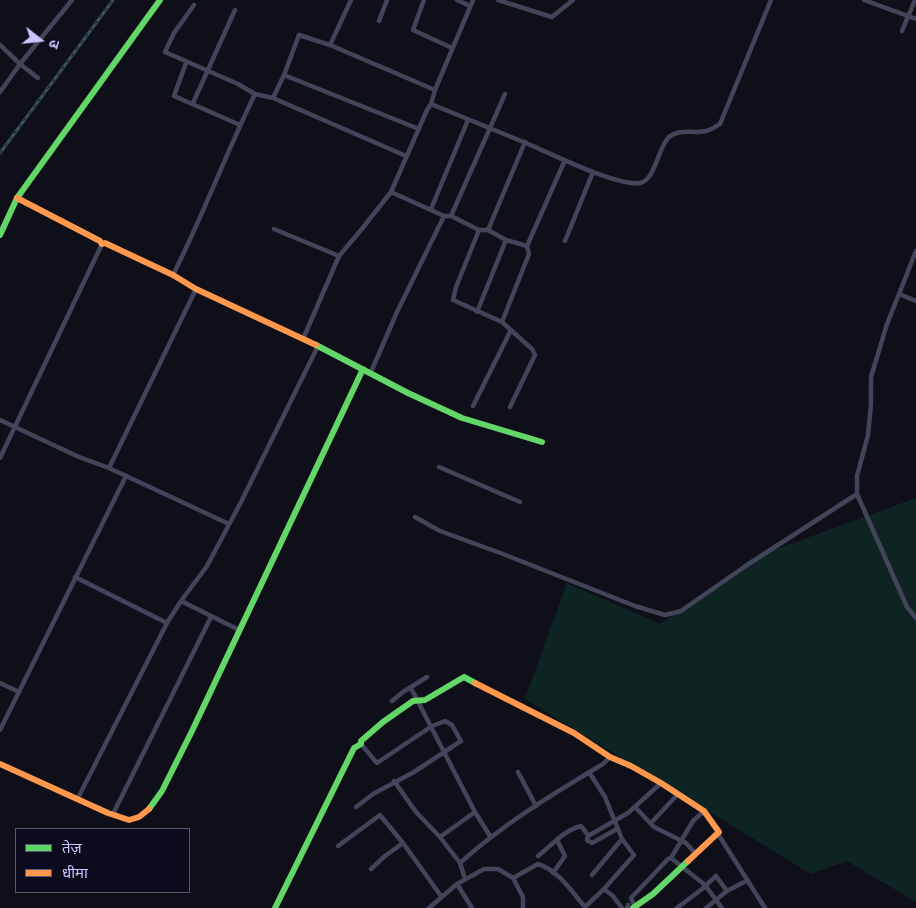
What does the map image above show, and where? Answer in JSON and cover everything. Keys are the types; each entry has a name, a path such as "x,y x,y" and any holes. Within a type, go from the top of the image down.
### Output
{"street":[{"path":"0,92 20,64 72,0"},
{"path":"0,235 17,198 160,0"},
{"path":"330,45 351,0"},
{"path":"379,20 387,0"},
{"path":"424,0 412,30 452,48"},
{"path":"457,0 470,6"},
{"path":"303,339 339,256 391,192 431,104 435,90 473,0"},
{"path":"498,0 552,16 573,0"},
{"path":"431,104 593,172 624,182 639,184 645,182 650,177 664,143 670,136 678,133 707,131 720,124 771,0"},
{"path":"864,0 916,19"},
{"path":"902,31 915,0"},
{"path":"194,5 174,33 165,52 186,63 238,84 255,94 273,98 406,156"},
{"path":"193,103 235,10"},
{"path":"273,98 299,35 330,45 435,90"},
{"path":"0,45 38,78"},
{"path":"186,63 174,96 240,125"},
{"path":"284,75 419,129"},
{"path":"173,275 255,94"},
{"path":"451,216 505,94"},
{"path":"431,209 468,120"},
{"path":"488,230 525,142"},
{"path":"502,322 529,254 527,246 565,160"},
{"path":"565,241 593,172"},
{"path":"391,192 444,216 451,216 479,230 488,230 506,240 527,246"},
{"path":"17,198 100,241 102,244 105,243 173,275 196,289 318,346 408,393 462,418 542,442"},
{"path":"371,372 396,312 444,216"},
{"path":"274,229 339,256"},
{"path":"479,230 453,298 457,303 502,322 532,349 535,355 510,407"},
{"path":"477,312 506,240"},
{"path":"0,458 102,244"},
{"path":"916,251 886,324 871,377 868,435 858,476 857,494 907,607 916,618"},
{"path":"109,468 196,289"},
{"path":"899,294 916,301"},
{"path":"473,406 511,330"},
{"path":"78,798 167,623 207,566 318,346"},
{"path":"0,764 129,820 139,818 149,809 162,791 332,438 363,369"},
{"path":"0,420 79,458 109,468 229,524"},
{"path":"439,467 520,502"},
{"path":"0,730 126,476"},
{"path":"415,517 440,531 635,606 665,615 681,611 747,565 857,494"},
{"path":"75,577 167,623"},
{"path":"181,601 239,630"},
{"path":"112,814 210,617"},
{"path":"392,701 399,694 427,677"},
{"path":"275,908 354,748 361,744 361,741 382,722 413,701 425,700 464,677 574,733 610,757 632,766 704,811 719,832 718,834 765,908"},
{"path":"0,683 19,692"},
{"path":"411,688 419,700 475,812 490,836"},
{"path":"356,807 373,794 394,781 414,772 461,741 448,722 442,721 377,763 361,744"},
{"path":"460,863 490,836 603,764 610,757"},
{"path":"518,772 536,806"},
{"path":"513,878 538,864 554,873 585,907 604,890 634,855 622,840 605,797 589,772"},
{"path":"394,781 416,812 440,837 460,863 465,879"},
{"path":"588,835 636,807 661,783"},
{"path":"651,823 678,794"},
{"path":"636,807 651,823 686,843 696,854"},
{"path":"631,907 631,898 668,858 671,858 694,821 704,811"},
{"path":"440,837 475,812"},
{"path":"338,846 380,815 403,843 441,896"},
{"path":"538,856 576,827 581,826 588,835 587,840 592,843 618,829"},
{"path":"631,907 653,894 718,834"},
{"path":"554,873 565,856 557,840"},
{"path":"592,876 622,840"},
{"path":"371,869 403,843"},
{"path":"671,858 705,886 722,908"},
{"path":"429,908 457,884 484,869 498,869 513,878 523,897 523,908"},
{"path":"677,908 716,876 728,892"},
{"path":"706,908 748,880"},
{"path":"457,884 472,908"},
{"path":"604,890 613,896 622,908"}],"green space":[{"path":"916,498 916,902 847,861 811,874 525,699 567,583 660,624 763,554"}],"railway":[{"path":"0,153 113,0"}],"traffic: fast":[{"path":"0,235 17,198 160,0"},
{"path":"316,345 408,393 462,418 542,442"},
{"path":"149,809 162,791 192,731 363,369"},
{"path":"275,908 354,748 361,744 361,741 383,722 413,701 425,700 464,677 475,683"},
{"path":"633,908 653,894 688,861"}],"traffic: slow":[{"path":"17,198 100,241 102,244 105,243 173,275 196,289 316,345"},
{"path":"475,683 574,733 610,757 631,766 661,783 704,811 719,832 688,861"},
{"path":"0,764 108,813 129,820 139,817 149,809"}]}
